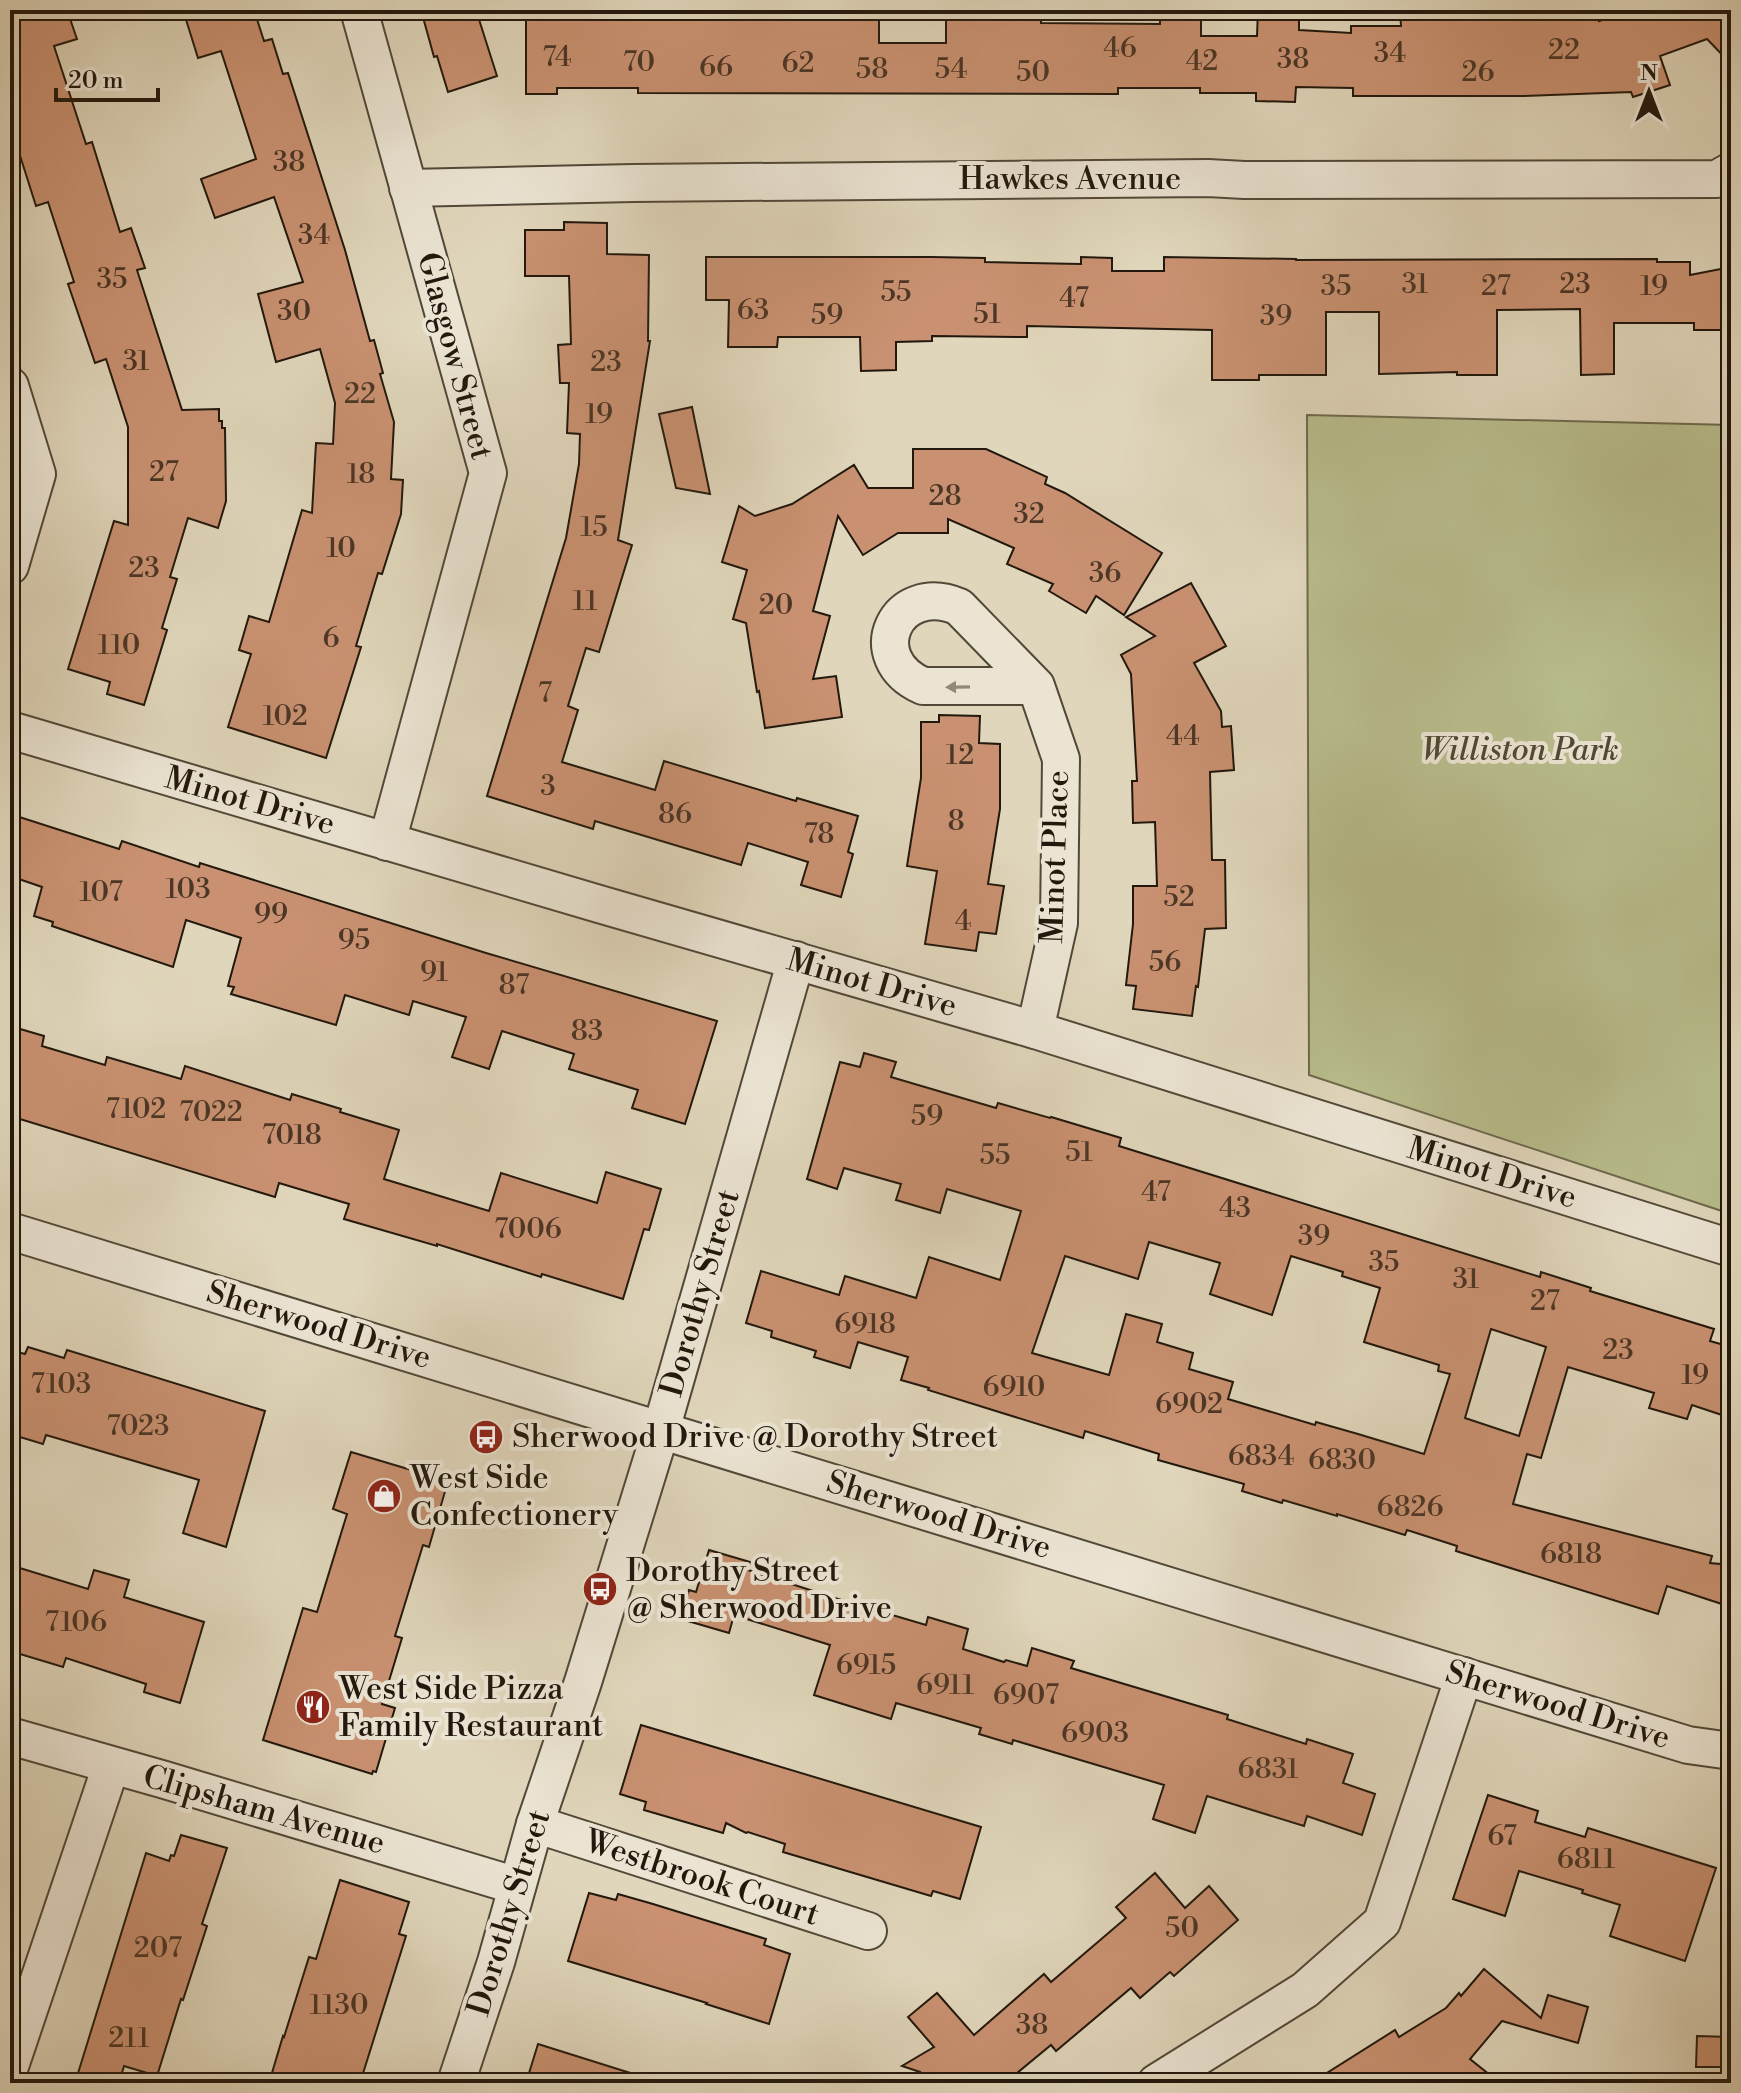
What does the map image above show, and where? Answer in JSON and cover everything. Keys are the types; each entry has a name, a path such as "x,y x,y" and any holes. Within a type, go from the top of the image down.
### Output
{"street":[{"name":"Glasgow Street","path":"359,10 488,473 387,842"},
{"name":"Hawkes Avenue","path":"408,188 665,182 1192,178 1717,179 1731,171"},
{"path":"10,386 37,474 10,566"},
{"name":"Minot Place","path":"1035,1030 1059,923 1061,759 1036,686"},
{"name":"Minot Drive","path":"10,730 1035,1030 1731,1248"},
{"name":"Dorothy Street","path":"456,2083 661,1430 796,960"},
{"name":"Sherwood Drive","path":"10,1231 1688,1745 1731,1751"},
{"path":"1156,2083 1305,1990 1382,1922 1464,1676"},
{"name":"Clipsham Avenue","path":"10,1736 517,1886"},
{"path":"10,2066 111,1766"},
{"name":"Westbrook Court","path":"535,1824 868,1931"}],"green space":[{"name":"Williston Park","path":"1307,415 1731,425 1731,1214 1309,1075"}],"building":[{"path":"10,10 67,10 77,39 54,46 86,144 92,142 120,232 131,228 145,268 137,270 182,410 219,409 219,421 225,428 226,501 218,528 188,518 170,577 177,579 162,628 167,630 144,705 107,694 110,682 68,669 114,521 128,525 128,427 106,359 95,363 68,284 74,282 48,202 36,206 10,124"},
{"path":"183,10 254,10 264,41 272,39 283,74 288,73 345,250 370,341 374,340 394,422 391,479 403,480 401,514 382,574 378,573 356,646 361,647 326,758 228,727 251,654 239,650 249,616 269,622 302,510 312,513 316,443 333,444 335,403 320,349 276,362 258,294 303,282 274,197 215,218 201,179 256,159 221,51 198,58"},
{"path":"421,10 476,10 497,76 448,92"},
{"path":"526,10 879,10 879,43 946,43 946,10 989,10 989,15 1041,15 1041,23 1160,24 1160,10 1201,10 1201,36 1257,36 1258,10 1299,10 1299,30 1351,33 1351,26 1401,26 1400,10 1599,11 1599,21 1632,10 1731,10 1731,64 1707,39 1660,56 1670,85 1633,97 1631,92 1524,96 1353,96 1353,88 1296,87 1295,102 1256,101 1256,93 1200,93 1200,88 1118,88 1118,94 638,93 638,88 557,88 557,94 526,94"},
{"path":"564,222 607,223 607,254 649,255 650,341 618,540 632,545 599,652 586,648 568,706 578,710 562,762 655,790 664,761 796,801 797,798 858,816 848,852 853,854 841,897 801,885 808,862 748,843 741,865 595,821 593,829 487,796 566,538 579,464 580,434 567,433 569,383 560,383 558,345 571,344 569,276 525,276 525,230 564,230"},
{"path":"706,257 932,257 985,258 985,262 1081,264 1081,257 1112,258 1112,271 1164,271 1164,257 1296,260 1657,259 1657,262 1690,262 1690,275 1731,267 1731,330 1694,330 1694,323 1614,323 1614,374 1581,375 1580,309 1497,310 1497,375 1457,375 1457,372 1379,374 1379,312 1326,312 1326,375 1259,375 1259,380 1212,380 1212,330 1027,326 1027,337 932,336 932,341 896,342 896,370 861,371 860,337 778,337 777,347 728,347 729,300 706,300"},
{"path":"692,407 710,494 676,488 659,414"},
{"path":"913,449 986,449 1047,477 1045,484 1065,493 1162,553 1124,615 1096,596 1086,613 1049,591 1053,584 1007,564 1014,548 948,519 948,533 898,533 863,555 838,516 813,611 830,616 813,679 836,676 842,717 765,728 746,623 733,619 747,570 722,562 739,506 755,516 792,504 854,465 868,488 913,488"},
{"path":"1191,583 1226,646 1194,663 1221,711 1222,727 1231,726 1234,770 1210,772 1212,860 1225,860 1226,928 1205,929 1192,1016 1133,1009 1136,986 1126,985 1133,924 1133,886 1157,886 1155,822 1133,823 1132,781 1137,781 1131,674 1121,655 1155,636 1126,617"},
{"path":"939,715 980,716 979,743 1000,744 1000,809 988,884 1004,886 996,934 979,932 976,951 925,944 937,871 907,866 921,778 921,722 939,722"},
{"path":"10,814 119,849 122,841 199,867 200,863 486,953 717,1021 685,1124 632,1108 638,1090 569,1069 574,1054 502,1031 489,1069 452,1057 466,1017 413,1001 409,1015 345,995 336,1025 231,994 234,987 228,986 241,938 186,920 173,967 52,926 53,922 34,916 42,887 10,876"},
{"path":"10,1026 44,1036 42,1046 105,1065 107,1057 181,1079 185,1066 290,1100 292,1094 399,1130 384,1179 489,1211 501,1173 597,1203 606,1172 661,1189 649,1230 644,1229 623,1299 344,1219 349,1204 279,1183 275,1197 10,1116"},
{"path":"864,1053 896,1062 891,1077 996,1108 998,1103 1121,1138 1119,1146 1540,1277 1541,1272 1591,1288 1590,1291 1714,1329 1710,1341 1731,1347 1731,1418 1692,1405 1687,1419 1649,1408 1654,1393 1568,1367 1541,1458 1527,1454 1513,1504 1712,1556 1710,1563 1731,1565 1731,1607 1667,1586 1658,1614 1456,1551 1457,1546 1407,1530 1405,1535 1337,1514 1242,1491 1244,1484 1158,1460 1159,1454 1085,1431 1083,1438 928,1390 901,1380 908,1357 858,1342 850,1368 814,1357 816,1351 771,1337 772,1331 746,1323 761,1271 839,1295 845,1276 916,1298 929,1257 1000,1280 1021,1211 947,1189 940,1213 896,1200 901,1184 844,1168 837,1189 807,1179 840,1062 860,1067","holes":["1149,1242 1220,1263 1210,1294 1272,1315 1291,1256 1343,1272 1342,1276 1380,1288 1364,1342 1439,1365 1438,1371 1450,1374 1424,1454 1228,1399 1233,1382 1189,1369 1193,1353 1157,1342 1162,1324 1126,1314 1109,1375 1032,1353 1065,1256 1138,1279","1491,1329 1546,1347 1519,1436 1465,1418"]},
{"path":"28,1347 64,1358 67,1350 265,1411 226,1547 183,1533 199,1480 46,1435 43,1444 10,1434 10,1350 25,1354"},
{"path":"351,1452 448,1481 429,1547 423,1545 395,1636 402,1638 382,1704 395,1708 376,1772 372,1774 263,1740 303,1608 317,1612 347,1514 333,1509"},
{"path":"709,1550 750,1562 748,1570 838,1599 926,1625 928,1617 968,1629 963,1649 1004,1662 1027,1666 1032,1648 1074,1661 1071,1668 1228,1715 1227,1719 1306,1744 1307,1739 1353,1754 1343,1783 1375,1794 1362,1835 1307,1816 1304,1826 1207,1796 1195,1833 1153,1819 1164,1785 1013,1740 1012,1744 979,1734 981,1728 896,1703 891,1719 814,1695 830,1645 734,1615 729,1633 681,1619 689,1590 696,1592"},
{"path":"10,1565 88,1589 94,1570 129,1580 124,1597 204,1622 180,1703 144,1692 146,1684 66,1658 63,1667 10,1651"},
{"path":"641,1725 981,1827 960,1899 933,1891 931,1896 783,1852 785,1844 746,1833 726,1823 723,1833 644,1810 646,1802 620,1794"},
{"path":"1488,1795 1538,1811 1535,1822 1585,1837 1588,1828 1716,1868 1685,1961 1610,1936 1620,1905 1582,1893 1583,1890 1519,1871 1505,1916 1453,1899"},
{"path":"181,1835 227,1848 202,1924 207,1926 157,2076 124,2066 119,2083 75,2083 146,1853 169,1861 171,1855 174,1856"},
{"path":"1155,1873 1185,1908 1209,1886 1238,1920 1174,1976 1170,1972 1140,1998 1131,1988 1056,2051 1051,2045 1005,2083 917,2083 920,2072 902,2066 934,2047 908,2017 937,1993 974,2035 1044,1974 1051,1982 1126,1918 1116,1907"},
{"path":"340,1880 409,1902 399,1934 406,1936 360,2083 269,2083 309,1957 316,1959"},
{"path":"589,1893 616,1900 618,1894 653,1904 766,1939 764,1945 790,1954 769,2024 568,1961"},
{"path":"1484,1969 1541,2018 1548,1995 1588,2007 1578,2043 1502,2021 1470,2059 1500,2083 1311,2083 1395,2030 1399,2037 1446,2008"},
{"path":"1697,2036 1731,2037 1731,2067 1696,2067"},
{"path":"538,2044 643,2077 642,2083 526,2083"}],"place":[{"name":"Sherwood Drive @ Dorothy Street","path":"486,1437"},
{"name":"West Side Confectionery","path":"384,1496"},
{"name":"Dorothy Street @ Sherwood Drive","path":"600,1589"},
{"name":"West Side Pizza Family Restaurant","path":"313,1707"}]}
